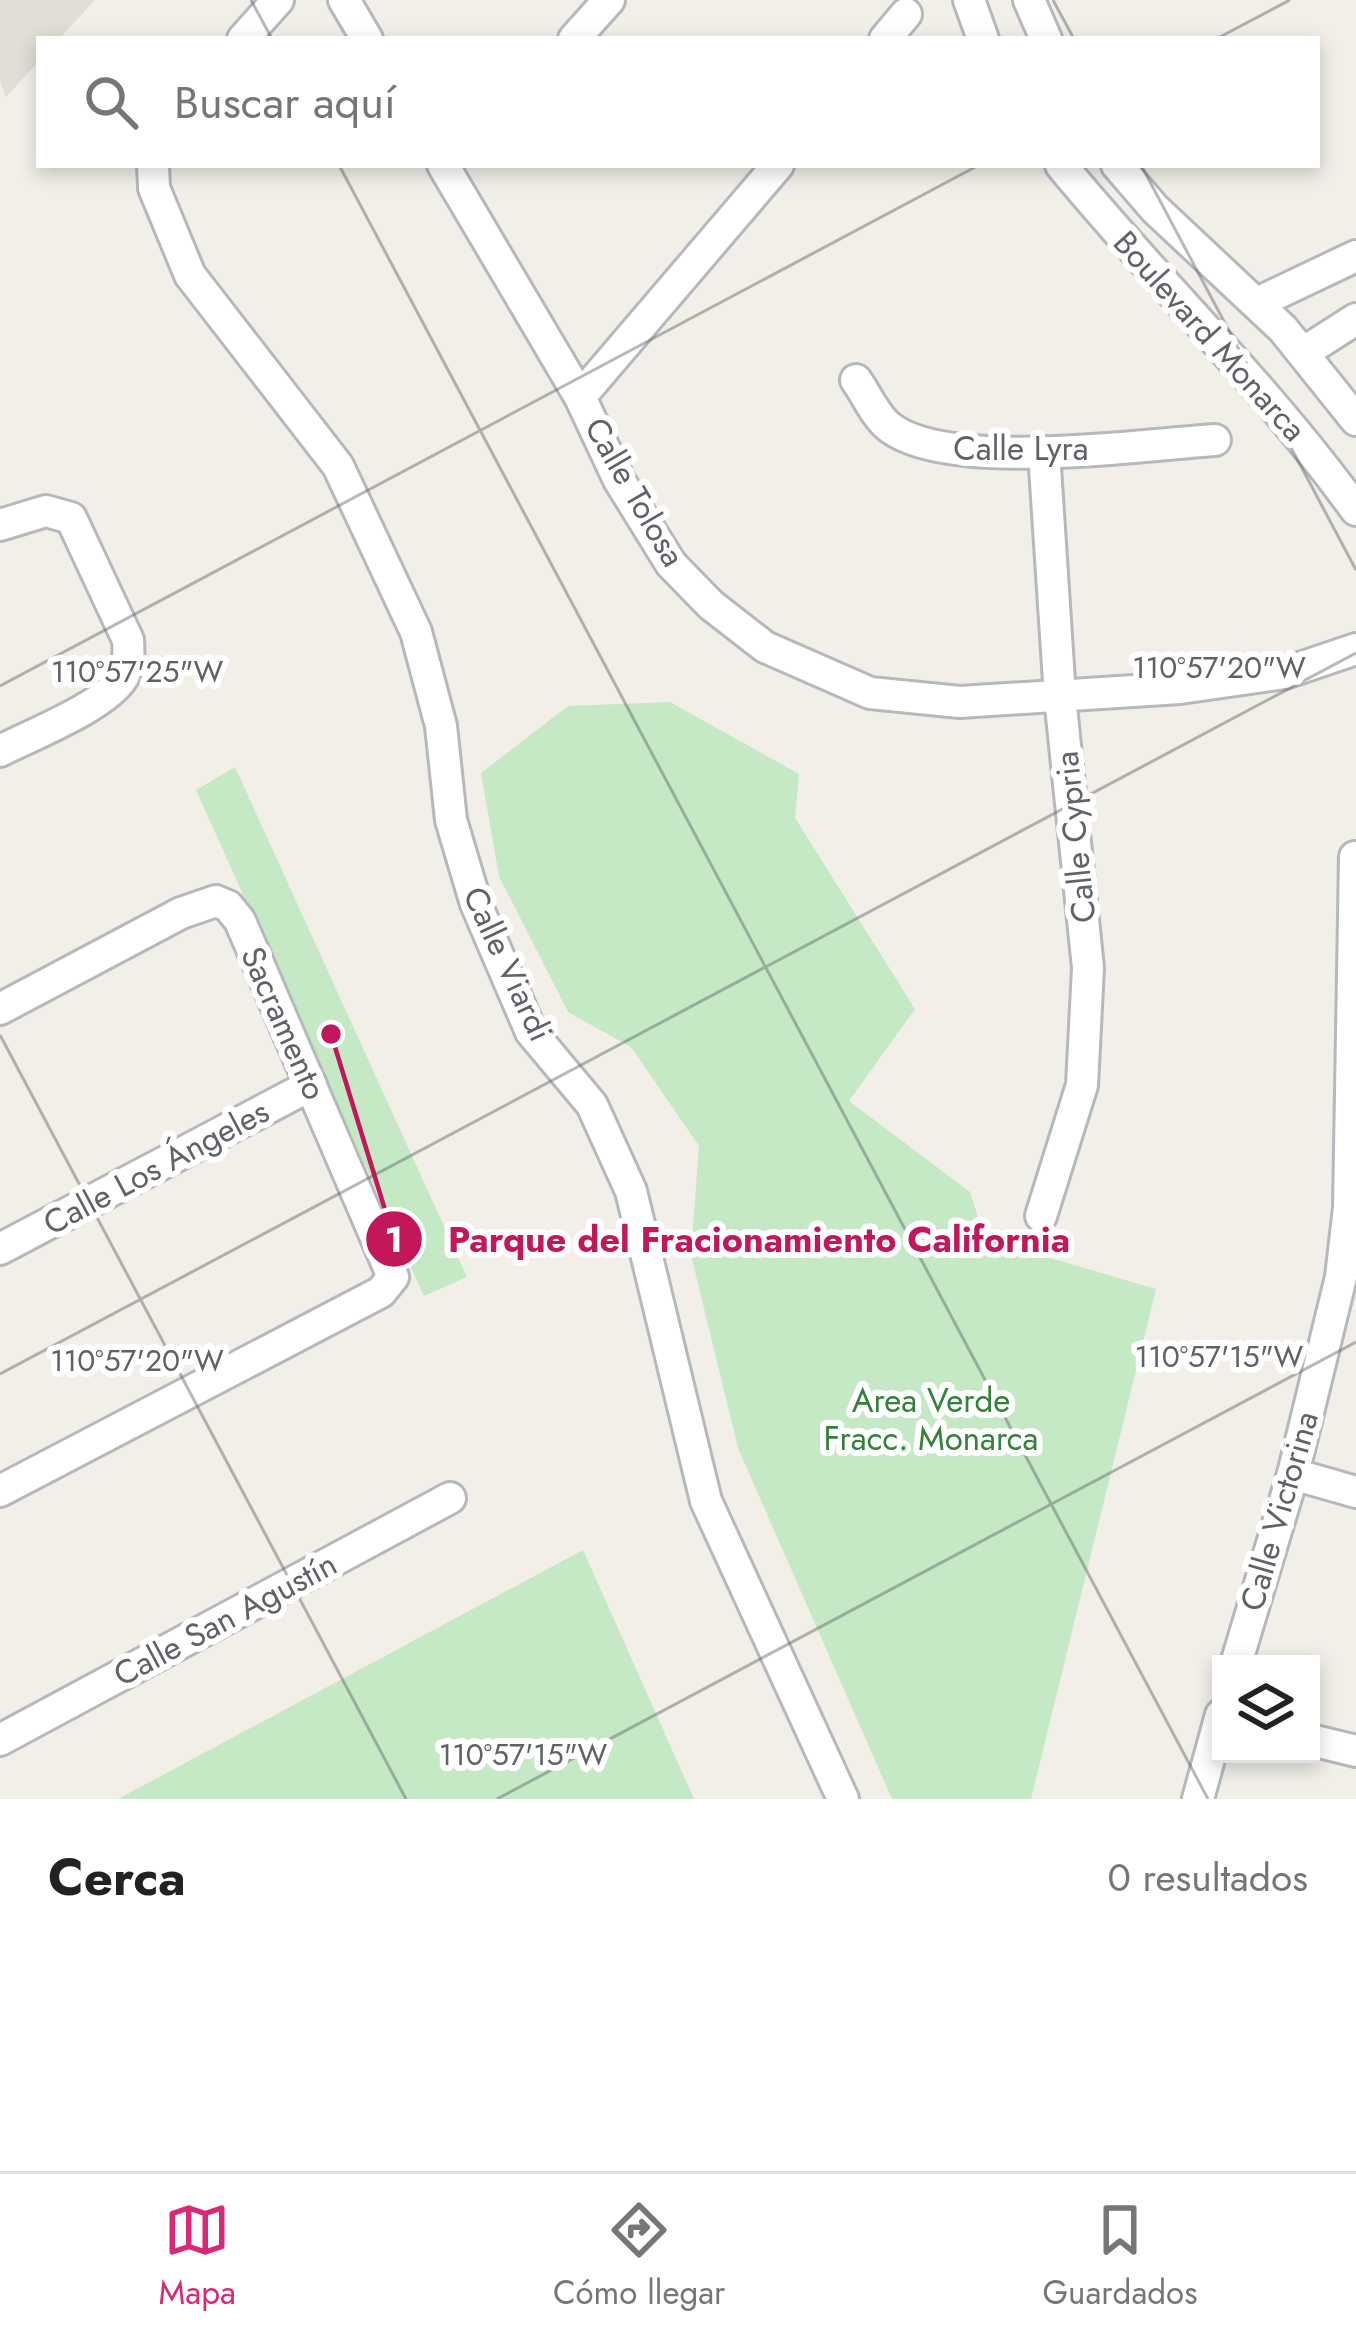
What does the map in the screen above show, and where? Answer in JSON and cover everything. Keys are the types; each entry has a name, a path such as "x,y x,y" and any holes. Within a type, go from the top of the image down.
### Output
{"street":[{"path":"246,36 278,0"},
{"path":"344,0 365,36"},
{"path":"577,36 609,0"},
{"path":"969,0 982,36"},
{"path":"1029,0 1045,36"},
{"path":"888,36 906,14"},
{"name":"Calle Viardi","path":"153,168 154,188 190,275 338,466 416,632 441,726 451,820 476,904 531,1032 592,1105 631,1191 706,1502 843,1799"},
{"path":"580,397 775,168"},
{"name":"Boulevard Monarca","path":"1063,168 1115,232 1306,440 1356,510"},
{"name":"Boulevard Monarca","path":"1120,168 1155,209 1257,303 1356,421"},
{"name":"Calle Tolosa","path":"452,170 580,397 619,480 671,564 711,605 765,647 870,693 960,702 1180,688 1285,673 1356,649"},
{"path":"1257,303 1356,256"},
{"path":"1303,353 1356,319"},
{"name":"Calle Lyra","path":"856,380 887,425 933,448 1044,452 1215,440"},
{"name":"Calle Cypria","path":"1041,1216 1082,1085 1088,968 1060,697 1044,452"},
{"path":"0,525 46,511 71,518 128,640 129,660 122,680 103,697 0,751"},
{"name":"Calle Victorina","path":"1239,1655 1293,1474 1341,1277 1352,1208 1355,857"},
{"name":"Sacramento","path":"0,1010 181,913 216,901 228,906 240,921 390,1263 392,1277 389,1286 0,1491"},
{"name":"Calle Los Ángeles","path":"0,1249 311,1085"},
{"path":"1293,1474 1356,1492"},
{"name":"Calle San Agustín","path":"0,1741 450,1498"},
{"path":"1320,1742 1356,1750"},
{"path":"1198,1799 1212,1750"}],"shaded area":[{"path":"0,0 95,0 62,36 36,36 36,64 6,97 0,81"}],"green space":[{"name":"Area Verde Fracc. Monarca","path":"670,702 799,774 795,818 915,1009 849,1101 970,1192 985,1239 1156,1289 1031,1799 892,1799 738,1448 691,1255 699,1146 631,1047 568,1012 499,876 481,773 568,706"},
{"path":"235,767 467,1277 424,1296 196,790"},
{"path":"583,1550 694,1799 118,1799"}],"place":[{"name":"Parque del Fracionamiento California","path":"331,1034"}]}
